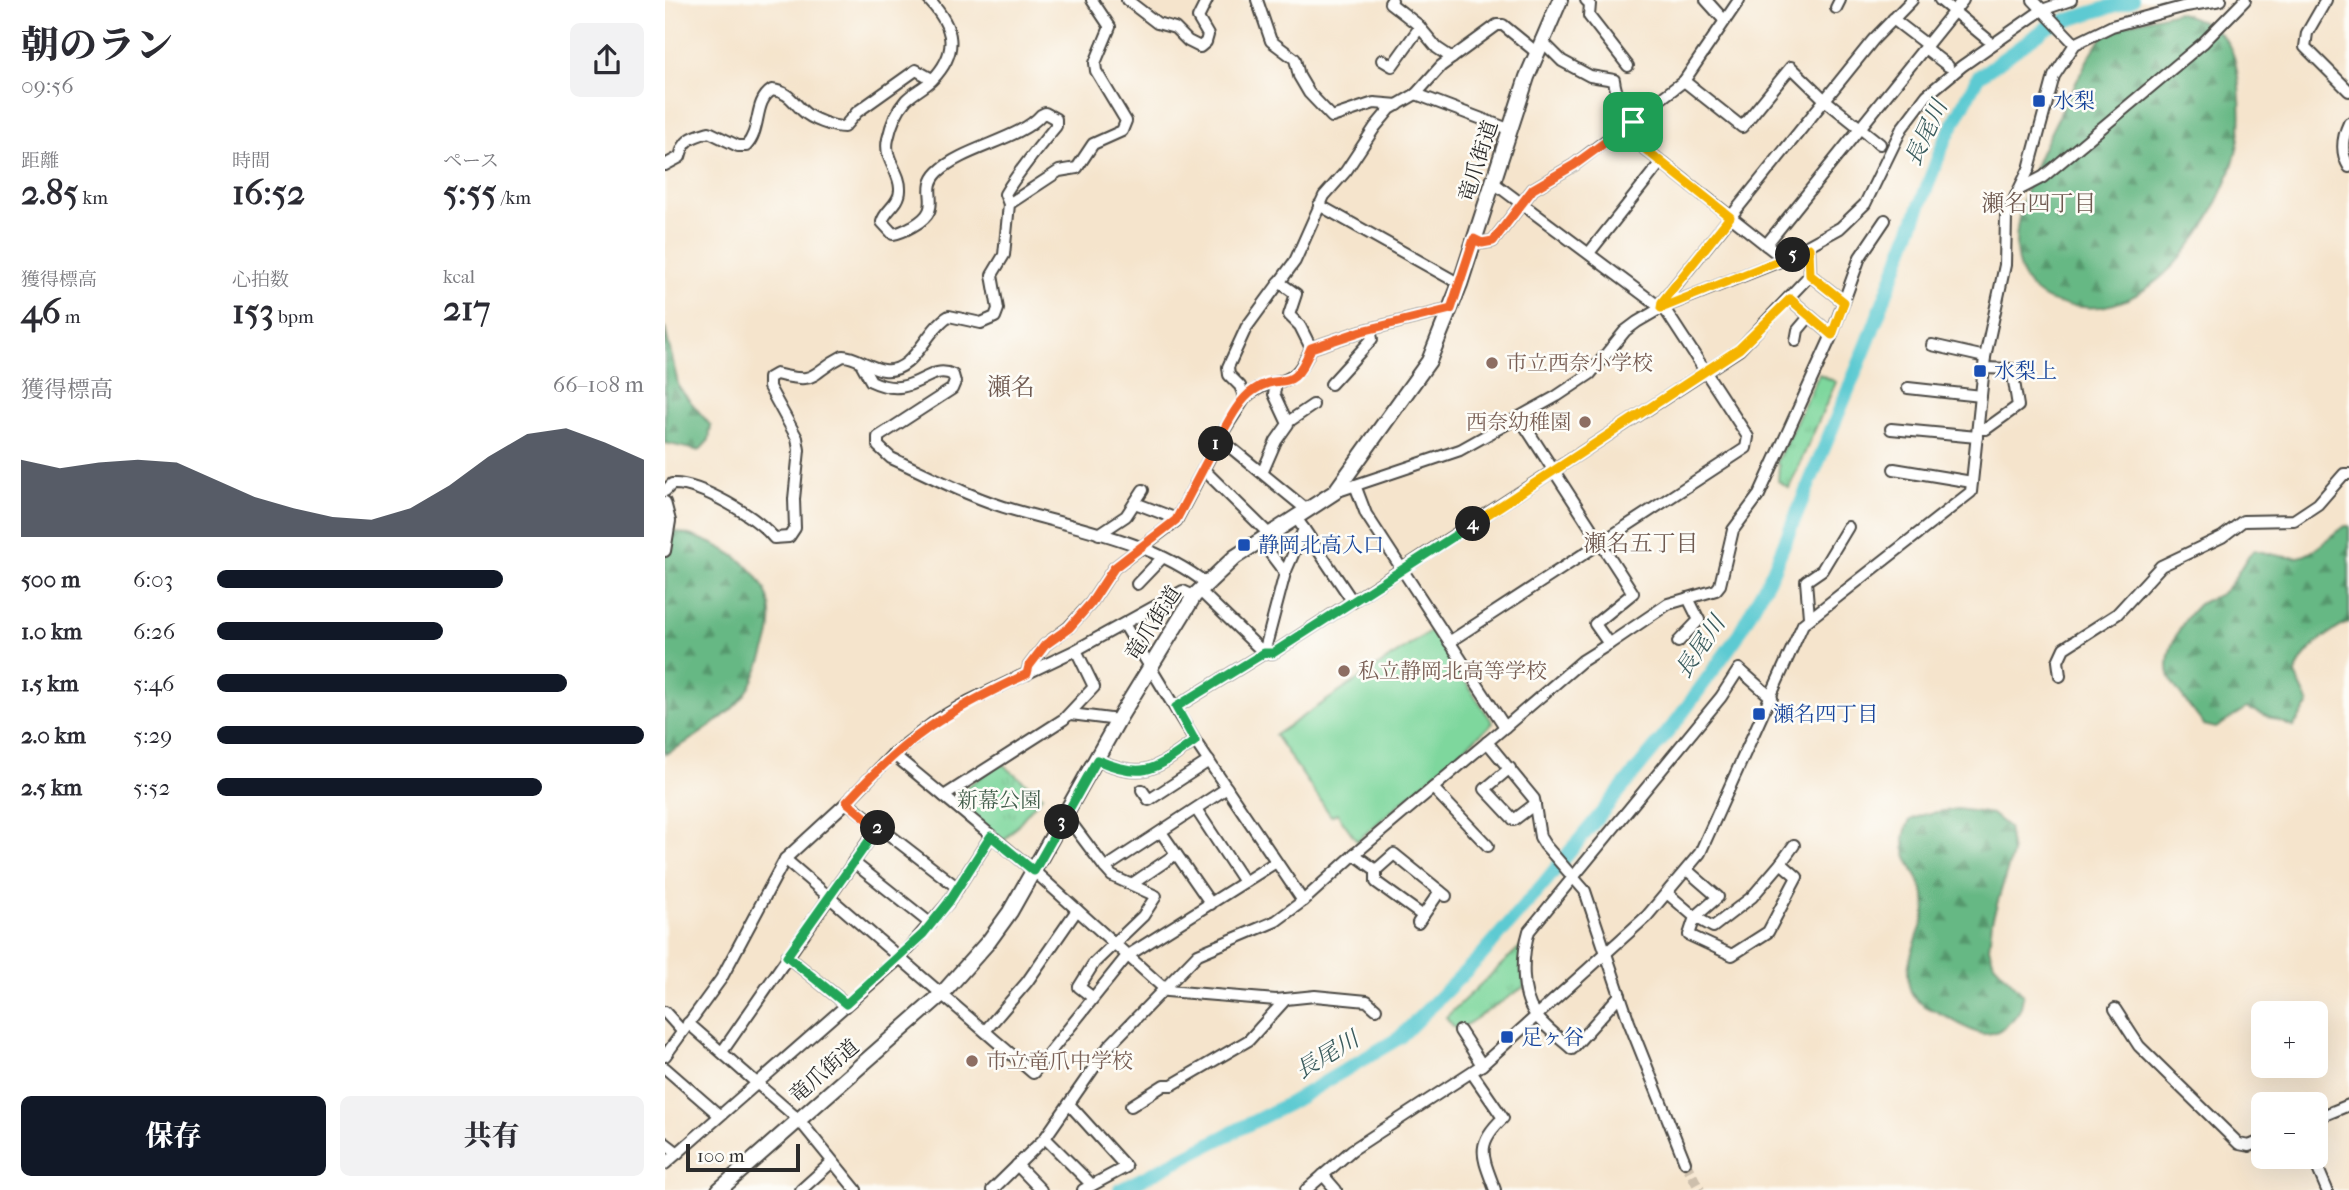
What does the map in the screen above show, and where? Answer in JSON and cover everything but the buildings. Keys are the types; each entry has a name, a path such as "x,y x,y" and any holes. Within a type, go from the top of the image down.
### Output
{"main road":[{"name":"竜爪街道","path":"719,1190 941,995 989,941 1034,871 1151,664 1200,590 1235,557 1303,519 1335,492 1429,361 1460,285 1539,46 1560,0"}],"street":[{"path":"665,491 672,484 682,483 723,500 753,518 774,538 789,537 795,527 794,499 799,450 796,438 769,387 769,378 775,373 798,379 815,377 843,356 860,363 893,370 903,366 932,330 949,317 981,323 995,317 998,309 992,275 1004,255 1009,204 1005,194 1019,178 1032,151 1056,126 1056,119 1045,113 1031,127 1010,133 939,170 930,188 933,204 930,213 900,233 893,234 885,229 882,222 884,214 899,197 901,188 889,159 887,140 899,110 907,99 933,79 951,48 952,37 946,22 929,0"},
{"path":"1009,204 1059,171 1077,168 1093,144 1122,131 1124,127 1126,121 1096,71 1095,63 1109,27 1092,0"},
{"path":"1128,0 1157,23 1175,28 1188,41 1200,47 1206,42 1208,35 1198,18 1207,0"},
{"path":"1257,0 1271,41 1295,59 1299,76 1309,93 1332,117 1374,103 1399,104"},
{"path":"1392,0 1390,3 1420,27 1437,48 1452,58"},
{"path":"1585,0 1590,4 1589,16 1627,66"},
{"path":"1706,0 1724,20"},
{"path":"1474,239 1482,243 1493,241 1533,189 1574,165 1684,81 1739,0"},
{"path":"1663,308 1662,302 1730,217 1825,100 1912,0"},
{"path":"1940,0 1987,39"},
{"path":"1245,398 1240,386 1229,375 1228,367 1246,328 1305,243 1319,205 1379,122 1399,104 1416,94 1452,58 1497,25 1503,25 1590,76 1611,78 1617,96 1645,149 1770,249 1860,128 1963,0"},
{"path":"2033,0 2072,40"},
{"path":"1335,492 1460,450 1590,374 1625,331 1663,308 1809,248 1859,213 1902,128 1927,95 1962,66 2045,13 2071,0"},
{"path":"2186,6 2200,0"},
{"path":"1306,1190 1352,1150 1482,1065 1607,953 1688,871 1700,853 1803,624 1968,497 1985,362 2005,265 2006,216 2032,160 2049,89 2072,40 2186,6 2221,0"},
{"path":"2020,189 2043,177 2193,52 2245,0"},
{"path":"2326,0 2307,33 2305,47 2349,91"},
{"path":"1893,19 1948,66"},
{"path":"1382,61 1392,66 1420,27"},
{"path":"1684,81 1742,127 1791,67 1825,100 1880,144"},
{"path":"665,164 680,157 683,144 690,138 709,132 738,146 746,146 752,139 758,122 761,102 772,90 794,98 804,112 836,127 844,127 856,112 916,70 933,79"},
{"path":"1416,94 1511,130"},
{"path":"2349,123 2343,137 2343,157 2349,167"},
{"path":"1589,253 1661,162"},
{"path":"1449,642 1746,448 1748,437 1663,308 1494,183"},
{"path":"1319,205 1460,285"},
{"path":"992,1190 1045,1138 1109,1046 1198,954 1276,921 1303,901 1354,854 1582,661 1658,609 1716,590 1720,585 1734,530 1759,495 1832,335 1860,257 1885,219"},
{"path":"1176,707 1264,653 1273,653 1402,571 1739,349 1790,299 1810,275 1809,248"},
{"path":"1810,275 1844,302"},
{"path":"1279,282 1296,294 1289,315 1300,326 1311,348"},
{"path":"1790,299 1832,335"},
{"path":"1027,674 1029,666 1045,645 1069,628 1091,603 1114,568 1177,519 1219,438 1245,398 1255,388 1296,376 1311,348 1451,309"},
{"path":"1796,341 1798,330 1809,317"},
{"path":"1331,384 1372,339 1370,330"},
{"path":"1891,429 1977,433 2018,406 2012,369 1932,345"},
{"path":"860,363 871,381 885,388 907,388 939,372 953,375 955,382 951,389 878,437 882,452 993,503 1139,546 1162,558 1179,562 1200,590 1264,653"},
{"path":"1276,383 1274,394 1287,422"},
{"path":"1908,388 1981,396"},
{"path":"1263,471 1287,422 1313,405"},
{"path":"1519,417 1633,593 1595,624 1609,644"},
{"path":"1219,438 1263,471 1303,519 1353,602"},
{"path":"1894,469 1972,482"},
{"path":"1204,470 1265,538 1285,573"},
{"path":"2060,676 2059,661 2064,648 2117,614 2161,566 2222,537 2243,521 2294,520 2318,504 2344,474 2349,474"},
{"path":"1355,485 1366,514 1505,727"},
{"path":"1099,534 1114,527 1143,490"},
{"path":"665,502 670,521 665,551"},
{"path":"1135,503 1177,519"},
{"path":"1264,653 1285,573 1303,519"},
{"path":"1809,617 1806,581 1822,569 1848,527"},
{"path":"1137,584 1162,558"},
{"path":"666,1052 729,966 785,859 847,802 893,754 937,720 1076,650 1182,592 1200,590"},
{"path":"1678,642 1699,620 1688,598"},
{"path":"1124,624 1151,664 1195,741 1303,901"},
{"path":"944,796 1071,714 1094,687 1076,650"},
{"path":"1620,995 1572,1049 1537,1017 1529,1006 1524,951 1529,932 1739,669 1772,698"},
{"path":"1071,714 1118,720"},
{"path":"1097,760 1117,768 1152,771 1195,741"},
{"path":"1487,742 1529,790 1535,804 1540,837 1585,891 1620,995 1685,1163"},
{"path":"893,754 1034,871 1163,989 1286,999 1315,996 1367,1001 1376,1009"},
{"path":"1142,790 1149,800 1209,761"},
{"path":"1510,768 1485,789 1514,820 1535,804"},
{"path":"1433,788 1487,846"},
{"path":"1105,868 1227,789"},
{"path":"847,802 958,888"},
{"path":"1196,809 1244,882"},
{"path":"1066,816 1112,876 1156,896 1143,916 1112,942 1079,987 1092,997"},
{"path":"722,1052 879,827"},
{"path":"1161,832 1211,904"},
{"path":"665,1164 899,959 931,924 958,888 991,836"},
{"path":"1668,894 1695,917 1713,927 1752,897 1794,845"},
{"path":"1132,884 1176,854"},
{"path":"1354,854 1376,870"},
{"path":"1394,854 1443,893 1421,919 1376,882 1376,870 1394,854"},
{"path":"785,859 1033,1073 1092,997 1128,956 1276,862"},
{"path":"853,862 931,924"},
{"path":"1688,871 1718,897 1695,917 1689,935 1732,955 1768,932 1797,877 1781,863"},
{"path":"985,1031 1027,982 1076,910"},
{"path":"787,956 846,1004"},
{"path":"1131,1106 1164,1085 1172,1084 1242,1045 1286,999"},
{"path":"2115,1009 2139,1045 2239,1144 2251,1145"},
{"path":"665,1012 722,1052 799,1120 856,1190"},
{"path":"1460,1031 1482,1065"},
{"path":"665,1068 719,1115"},
{"path":"1472,1073 1503,1118 1487,1132 1482,1144 1495,1190"},
{"path":"1045,1138 1088,1188 1126,1167 1069,1104"},
{"path":"2328,1114 2349,1105"},
{"path":"665,1143 678,1153"},
{"path":"801,1190 832,1163"},
{"path":"1017,1165 1041,1190"},
{"path":"2318,1169 2327,1190"},
{"path":"1323,1175 1336,1190"}],"green space":[{"path":"2177,12 2204,23 2219,33 2229,45 2236,65 2241,123 2231,171 2219,199 2184,254 2162,277 2137,294 2110,305 2082,307 2051,301 2041,296 2024,278 2017,254 2017,226 2035,167 2082,70 2101,39 2120,27"},
{"path":"665,328 679,388 711,426 709,440 699,451 665,443"},
{"path":"1819,374 1836,382 1789,488 1778,481 1779,465 1776,463"},
{"path":"2345,526 2349,526 2349,622 2317,643 2299,665 2295,674 2309,704 2293,727 2247,708 2216,728 2204,725 2172,682 2169,672 2170,651 2185,621 2198,605 2227,588 2254,550 2286,557 2304,556"},
{"path":"665,529 712,543 749,568 762,585 770,605 771,628 760,665 743,697 707,729 665,754"},
{"path":"1431,631 1493,723 1357,841 1337,813 1331,816 1275,735"},
{"name":"新幕公園","path":"1001,763 1042,796 1004,841 950,798"},
{"path":"1957,809 1992,814 2008,827 2012,854 1992,921 1989,948 1994,963 2023,994 2016,1015 1993,1033 1970,1030 1921,1003 1911,992 1908,979 1911,954 1926,909 1922,888 1905,852 1905,832 1910,820 1925,814"},
{"path":"1522,945 1524,987 1457,1031 1446,1017"}],"waterway":[{"name":"長尾川","path":"1120,1190 1288,1104 1399,1038 1481,956 1545,882 1676,722 1737,637 1772,573 1868,342 1944,142 1978,77 2049,26 2132,0"}],"tunnel":[{"path":"1685,1162 1700,1190"}],"place":[{"name":"水梨","path":"2039,101"},
{"name":"市立西奈小学校","path":"1492,363"},
{"name":"水梨上","path":"1980,371"},
{"name":"西奈幼稚園","path":"1585,422"},
{"name":"静岡北高入口","path":"1244,545"},
{"name":"私立静岡北高等学校","path":"1344,671"},
{"name":"瀬名四丁目","path":"1759,714"},
{"name":"足ヶ谷","path":"1507,1037"},
{"name":"市立竜爪中学校","path":"972,1061"}],"district":[{"name":"瀬名四丁目","path":"2039,203"},
{"name":"瀬名","path":"1011,387"},
{"name":"瀬名五丁目","path":"1641,543"}],"route":[{"path":"1633,122 1645,149 1730,217 1662,302 1661,308 1809,248 1810,275 1844,302 1832,335 1790,299 1739,349 1402,571 1273,653 1264,653 1176,707 1195,741 1152,771 1117,768 1097,760 1034,871 991,836 948,903 923,934 899,959 846,1004 787,956 879,827 847,802 893,754 937,720 969,701 1027,674 1029,666 1045,645 1069,628 1091,603 1114,568 1146,540 1158,535 1176,520 1223,432 1245,398 1255,388 1288,381 1296,376 1304,366 1311,348 1362,331 1384,328 1451,309 1474,239 1482,243 1493,241 1533,189 1574,165 1633,122"}]}
